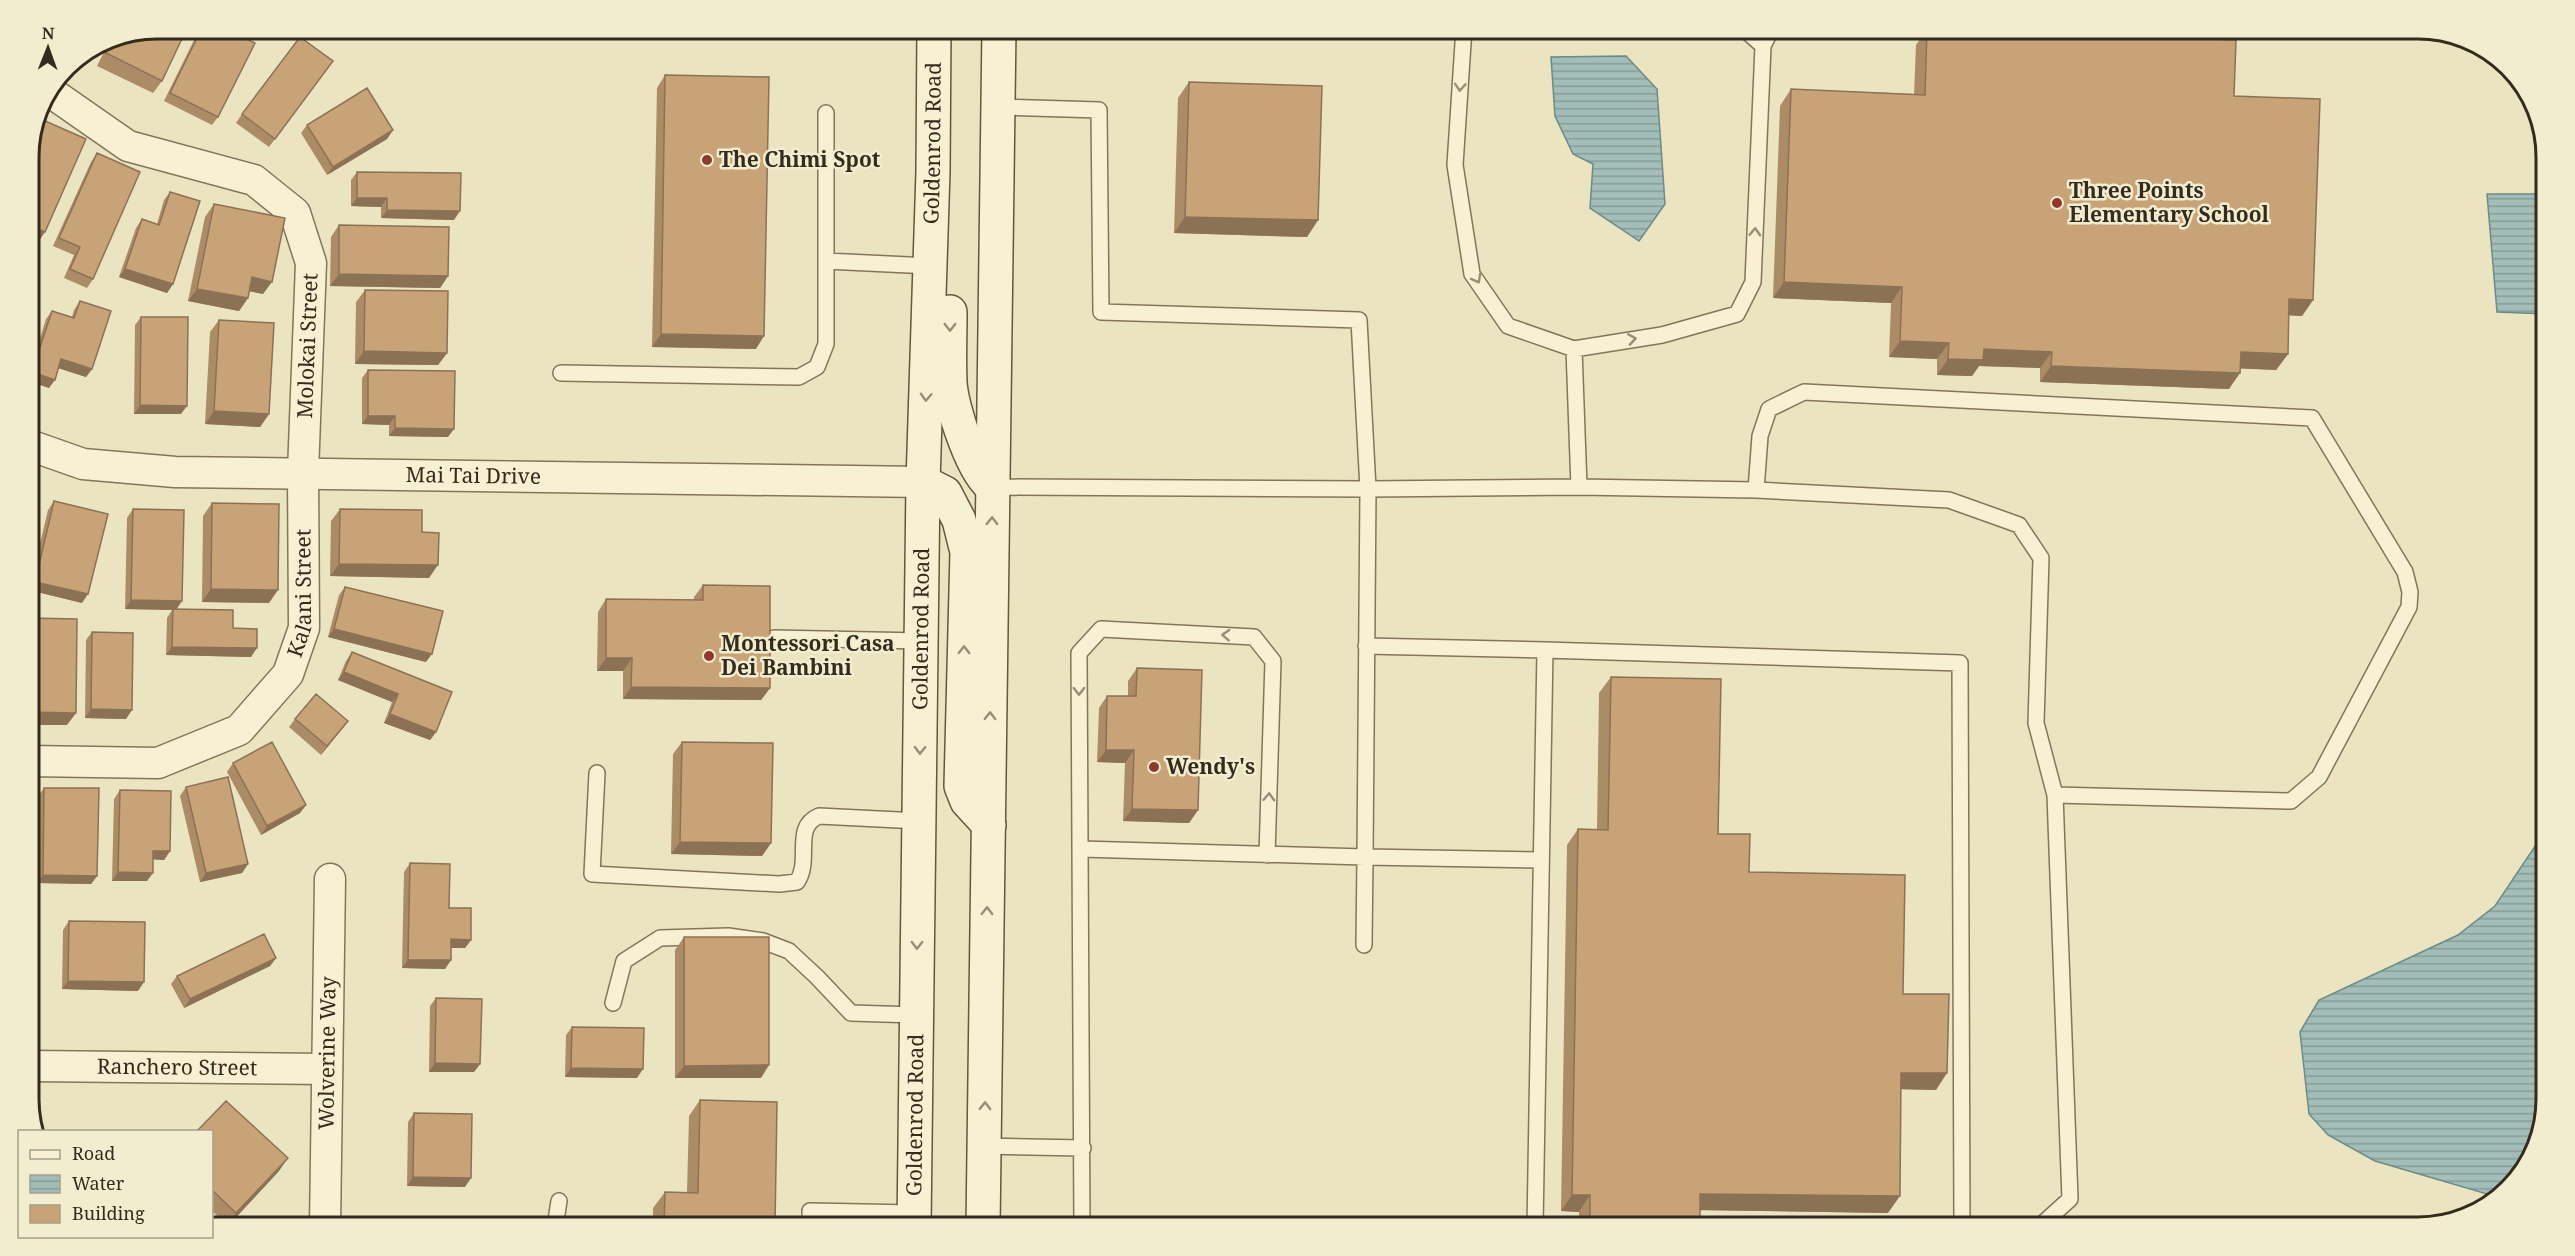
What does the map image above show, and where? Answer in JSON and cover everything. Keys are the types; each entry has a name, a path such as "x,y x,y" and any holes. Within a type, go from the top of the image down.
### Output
{"main road":[{"name":"Goldenrod Road","path":"914,1217 923,482 933,171 934,39"},
{"path":"983,1217 999,39"},
{"path":"933,171 948,183 950,200 950,385 968,449 983,481 993,487"},
{"path":"923,482 945,494 959,520 966,552 961,786 967,801 989,825"}],"street":[{"name":"Molokai Street","path":"56,96 128,146 254,180 295,213 311,263 303,472"},
{"name":"Mai Tai Drive","path":"39,449 82,464 175,472 923,482"},
{"name":"Kalani Street","path":"39,761 158,763 239,730 288,674 304,628 303,472"},
{"name":"Wolverine Way","path":"325,1217 330,879"},
{"name":"Ranchero Street","path":"39,1066 327,1069"}],"lane":[{"path":"1463,39 1455,165 1473,274 1508,326 1574,349 1662,335 1737,314 1753,282 1763,46 1766,39"},
{"path":"1755,39 1763,46"},
{"path":"998,107 1099,110 1101,312 1359,320 1368,489 1364,945"},
{"path":"561,373 799,377 817,367 826,344 826,113"},
{"path":"826,261 930,266"},
{"path":"1574,349 1579,487"},
{"path":"1756,490 1760,436 1769,409 1804,392 2313,418 2405,572 2410,592 2409,608 2319,777 2291,801 2055,795"},
{"path":"993,487 1368,489 1579,487 1756,490 1949,500 2019,525 2041,558 2036,723 2055,795 2070,1199 2050,1217"},
{"path":"1082,1217 1079,653 1101,629 1254,636 1273,661 1267,855"},
{"path":"774,638 921,641"},
{"path":"1366,646 1960,663 1962,1217"},
{"path":"1535,1217 1545,650"},
{"path":"597,773 592,874 779,884 797,882 803,868 806,827 810,820 819,816 919,821"},
{"path":"1080,843 1267,855 1541,860"},
{"path":"613,1004 624,961 660,939 728,936 763,941 789,951 850,1013 916,1015"},
{"path":"984,1146 1083,1148"},
{"path":"557,1217 559,1201"},
{"path":"810,1217 810,1211 879,1217"}],"water":[{"path":"1626,56 1657,89 1665,204 1639,241 1590,208 1593,164 1573,154 1555,116 1551,57"},
{"path":"2487,194 2536,194 2536,314 2497,312"},
{"path":"2536,845 2535,1115 2527,1144 2516,1165 2507,1177 2488,1194 2375,1161 2328,1135 2309,1114 2300,1032 2319,1000 2458,935 2495,906"}],"building":[{"path":"182,39 162,81 106,53 119,45 141,40"},
{"path":"197,39 247,39 255,43 218,117 170,93"},
{"path":"298,39 303,39 333,61 275,139 242,114"},
{"path":"1927,39 2208,39 2236,40 2234,96 2320,99 2313,300 2289,299 2288,354 2241,352 2240,373 2051,366 2052,352 1984,349 1983,360 1948,359 1949,343 1900,341 1902,287 1784,282 1791,89 1925,95"},
{"path":"665,75 769,77 764,336 661,334"},
{"path":"1189,82 1322,86 1318,220 1185,217"},
{"path":"367,88 393,130 333,167 307,125"},
{"path":"45,121 86,139 45,232 39,229 39,149"},
{"path":"97,153 140,172 93,279 70,269 80,247 59,238"},
{"path":"357,172 461,173 460,211 387,210 387,198 357,198"},
{"path":"170,192 200,201 173,284 125,269 142,219 159,225"},
{"path":"214,204 285,218 272,282 252,277 248,298 197,289"},
{"path":"339,225 449,227 448,276 339,274"},
{"path":"365,290 448,291 447,353 364,351"},
{"path":"80,301 111,311 92,369 61,359 55,380 39,374 39,351 52,311 74,318"},
{"path":"141,317 188,317 187,406 140,405"},
{"path":"219,320 274,323 269,414 214,411"},
{"path":"368,370 455,371 454,429 395,428 395,416 368,416"},
{"path":"54,501 108,514 88,594 39,583 39,565"},
{"path":"212,503 279,504 278,590 211,589"},
{"path":"133,509 184,510 182,601 131,600"},
{"path":"340,509 422,510 422,532 439,533 438,565 339,564"},
{"path":"703,585 770,586 770,688 631,687 632,658 606,658 606,599 703,600"},
{"path":"345,587 443,611 432,654 334,629"},
{"path":"173,609 233,610 233,628 257,629 257,648 172,647"},
{"path":"39,618 77,619 76,713 39,712"},
{"path":"92,632 133,633 132,710 91,709"},
{"path":"352,652 452,692 436,732 390,714 398,694 344,672"},
{"path":"1137,668 1202,670 1198,810 1132,809 1134,750 1106,750 1107,696 1136,696"},
{"path":"1611,677 1721,679 1718,834 1750,834 1749,872 1905,875 1903,994 1949,994 1947,1073 1901,1073 1900,1196 1700,1194 1700,1217 1590,1217 1590,1195 1572,1195 1578,829 1608,830"},
{"path":"316,694 348,721 327,746 295,719"},
{"path":"272,742 306,805 267,826 233,763"},
{"path":"682,742 773,743 771,843 680,842"},
{"path":"228,777 248,864 206,873 186,787"},
{"path":"44,788 99,788 97,876 43,875"},
{"path":"120,790 171,791 170,851 153,851 153,873 118,872"},
{"path":"410,863 450,864 449,908 471,908 471,940 451,939 451,960 408,960"},
{"path":"69,921 145,922 144,982 68,981"},
{"path":"264,934 276,958 190,999 177,976"},
{"path":"684,937 769,937 769,1065 684,1066"},
{"path":"436,998 482,999 480,1064 435,1063"},
{"path":"572,1027 644,1028 643,1069 571,1068"},
{"path":"700,1100 777,1102 775,1217 664,1217 665,1192 698,1193"},
{"path":"226,1101 288,1158 236,1213 213,1191 213,1130 198,1130"},
{"path":"414,1113 472,1114 471,1178 413,1177"}],"place":[{"name":"The Chimi Spot","path":"707,160"},
{"name":"Three Points Elementary School","path":"2057,203"},
{"name":"Montessori Casa Dei Bambini","path":"709,656"},
{"name":"Wendy's","path":"1154,767"}]}
